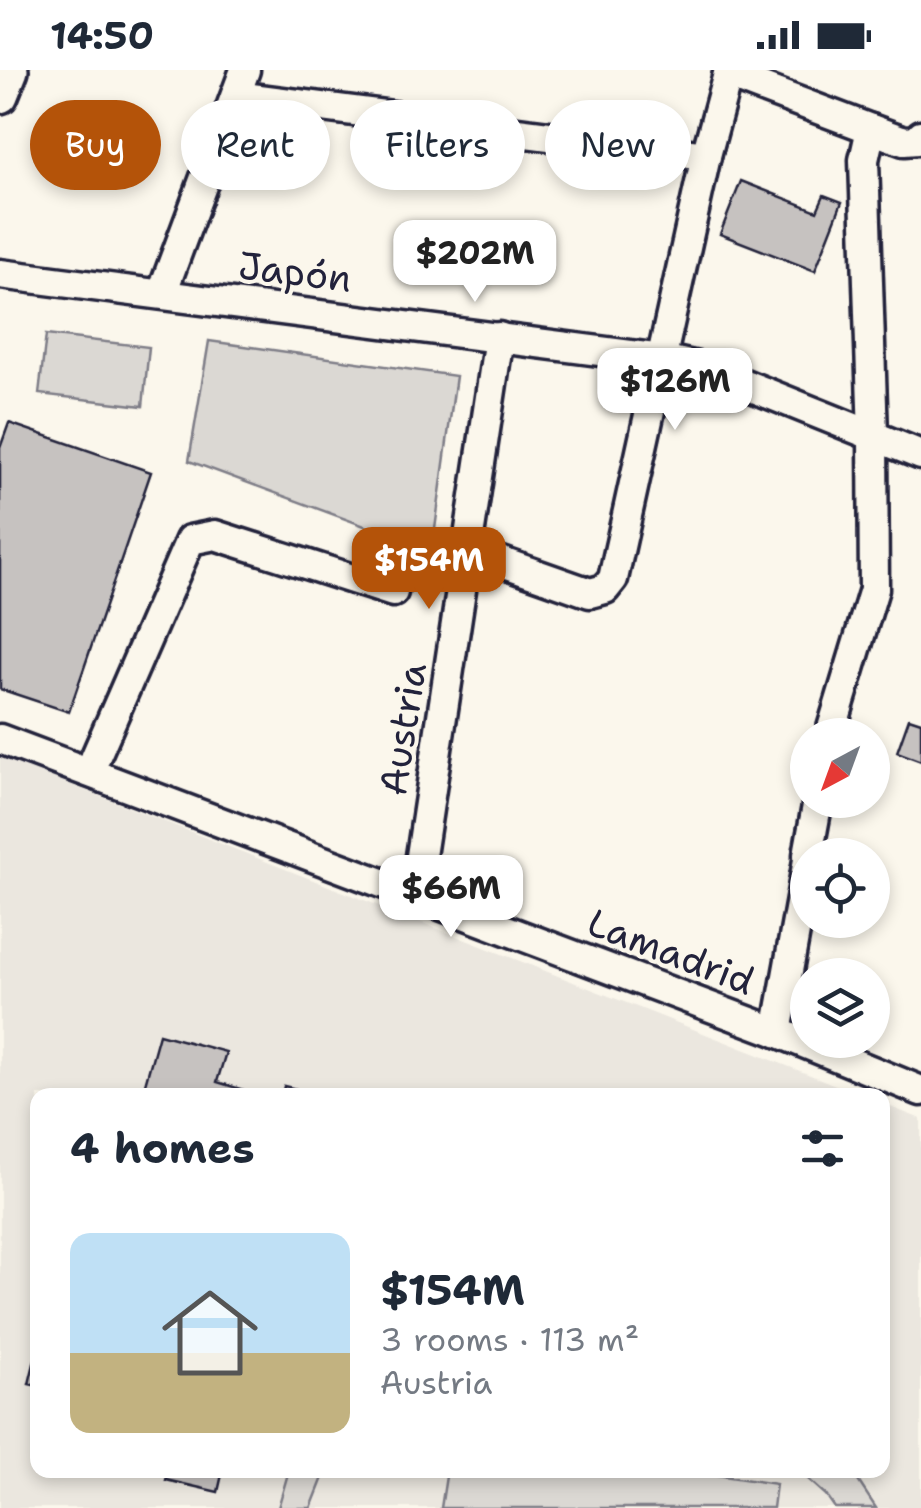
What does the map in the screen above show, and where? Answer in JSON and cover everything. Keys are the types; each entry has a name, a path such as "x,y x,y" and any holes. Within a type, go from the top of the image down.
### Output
{"main road":[{"path":"0,95 10,70"}],"street":[{"path":"468,550 590,593 604,590 613,578 706,156 729,72 904,141 917,140 921,135"},
{"path":"162,293 241,83 706,156"},
{"path":"835,718 874,588 864,160 871,128"},
{"name":"Japón","path":"0,274 662,360 706,370 921,455"},
{"name":"Austria","path":"415,896 499,337"},
{"path":"89,772 190,540 215,535 393,592"},
{"name":"Lamadrid","path":"0,739 777,1032 921,1091"},
{"path":"777,1032 794,938"}],"shaded area":[{"path":"46,335 149,347 143,406 39,394"},
{"path":"209,341 456,376 432,551 189,461"},
{"path":"0,757 843,1088 30,1088 30,1478 890,1478 890,1107 921,1119 921,1508 0,1508"},
{"path":"287,1478 323,1478 311,1508 278,1508"},
{"path":"446,1478 737,1478 776,1484 773,1508 441,1508"},
{"path":"807,1478 856,1478 876,1508 835,1508"}],"building":[{"path":"741,181 817,211 824,195 842,202 815,271 720,234"},
{"path":"9,423 151,472 69,712 0,689 0,448"},
{"path":"909,718 921,722 921,761 897,752"},
{"path":"159,1034 226,1052 217,1082 237,1088 144,1088"},
{"path":"167,1478 221,1478 218,1492"}]}
